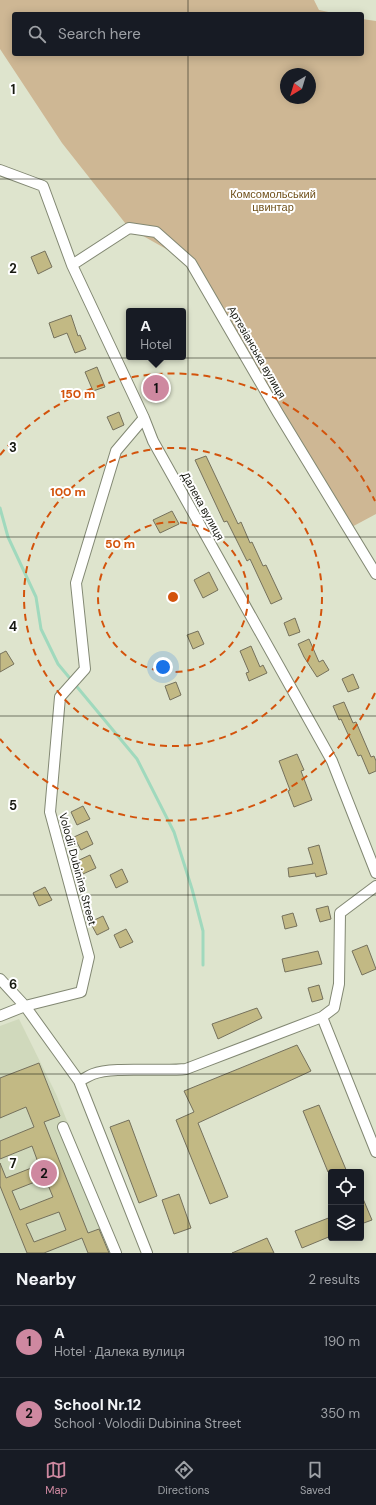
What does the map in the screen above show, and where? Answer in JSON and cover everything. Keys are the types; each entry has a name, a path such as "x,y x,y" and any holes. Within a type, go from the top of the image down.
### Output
{"street":[{"name":"Далека вулиця","path":"0,170 43,186 72,265 144,418 154,443 332,761 376,872"},
{"name":"Артезіанська вулиця","path":"72,265 130,228 156,232 191,263 278,413 376,574"},
{"name":"Volodii Dubinina Street","path":"25,1006 81,992 89,957 50,812 60,697 85,669 76,583 116,451 144,418"},
{"path":"79,1081 94,1073 112,1070 167,1071 186,1069 322,1017 334,1008 339,984 340,913 376,886"},
{"path":"0,979 25,1006 79,1081 148,1253"},
{"path":"0,1016 25,1006"},
{"path":"322,1017 376,1152"},
{"path":"63,1127 116,1253"}],"shaded area":[{"path":"19,1019 56,1094 121,1253 0,1253 0,1026"}],"green space":[{"name":"Комсомольський цвинтар","path":"0,0 314,0 319,10 328,12 12,12 12,56 364,56 364,19 376,21 376,514 348,529 191,263 129,228 62,143 0,49"}],"building":[{"path":"45,251 52,267 38,274 31,257"},
{"path":"71,315 78,336 80,335 86,349 75,353 67,333 54,338 49,323"},
{"path":"97,367 105,387 93,391 85,372"},
{"path":"119,412 124,425 113,430 107,417"},
{"path":"206,456 238,524 241,522 250,543 252,542 263,566 266,565 282,599 271,604 250,559 247,561 227,521 224,522 195,460"},
{"path":"172,511 179,524 160,533 153,520"},
{"path":"209,572 218,590 203,598 194,580"},
{"path":"295,618 300,632 289,636 284,623"},
{"path":"198,631 204,644 193,649 187,635"},
{"path":"309,639 319,662 323,660 329,670 317,677 304,657 298,644"},
{"path":"251,646 260,667 263,665 267,673 249,681 246,673 249,672 240,651"},
{"path":"6,651 14,664 0,672 0,654"},
{"path":"353,674 359,688 348,692 342,679"},
{"path":"176,682 181,695 170,700 165,686"},
{"path":"344,702 353,723 356,722 371,757 374,756 376,761 376,771 369,774 361,755 358,756 341,719 339,720 333,706"},
{"path":"297,754 304,770 301,771 312,800 294,807 288,791 290,790 279,761"},
{"path":"83,806 90,819 77,825 71,812"},
{"path":"87,831 93,844 81,850 74,837"},
{"path":"319,845 327,874 316,877 315,873 289,877 288,868 313,864 308,848"},
{"path":"90,855 96,868 83,874 77,861"},
{"path":"122,869 128,882 116,888 110,875"},
{"path":"45,887 52,900 39,906 33,893"},
{"path":"328,906 331,919 320,922 316,909"},
{"path":"293,913 297,926 285,929 282,916"},
{"path":"103,916 109,929 97,935 90,922"},
{"path":"126,929 133,942 120,948 114,935"},
{"path":"367,945 376,969 362,975 352,951"},
{"path":"318,951 322,964 285,972 282,959"},
{"path":"319,985 323,999 312,1002 308,988"},
{"path":"257,1008 262,1018 218,1039 212,1024"},
{"path":"297,1045 311,1071 198,1123 228,1197 210,1204 176,1120 194,1112 184,1091"},
{"path":"39,1063 60,1116 44,1122 88,1233 99,1229 109,1253 88,1253 82,1238 44,1253 27,1253 0,1186 0,1163 6,1178 39,1165 32,1146 0,1159 0,1141 34,1127 26,1107 0,1118 0,1078","holes":["45,1178 53,1197 20,1210 12,1191","59,1212 66,1230 34,1242 26,1224"]},
{"path":"319,1105 346,1169 328,1169 328,1172 303,1111"},
{"path":"129,1120 157,1196 139,1203 110,1127"},
{"path":"179,1194 191,1228 174,1234 162,1200"},
{"path":"364,1201 372,1220 364,1223"},
{"path":"328,1218 328,1237 302,1248 295,1231"},
{"path":"267,1238 274,1253 232,1253"}],"waterway":[{"path":"0,508 8,537 36,597 41,629 58,664 137,759 174,832 192,889 203,931 203,965"}],"place":[{"name":"А","path":"156,388"},
{"name":"School Nr.12","path":"44,1173"}]}
